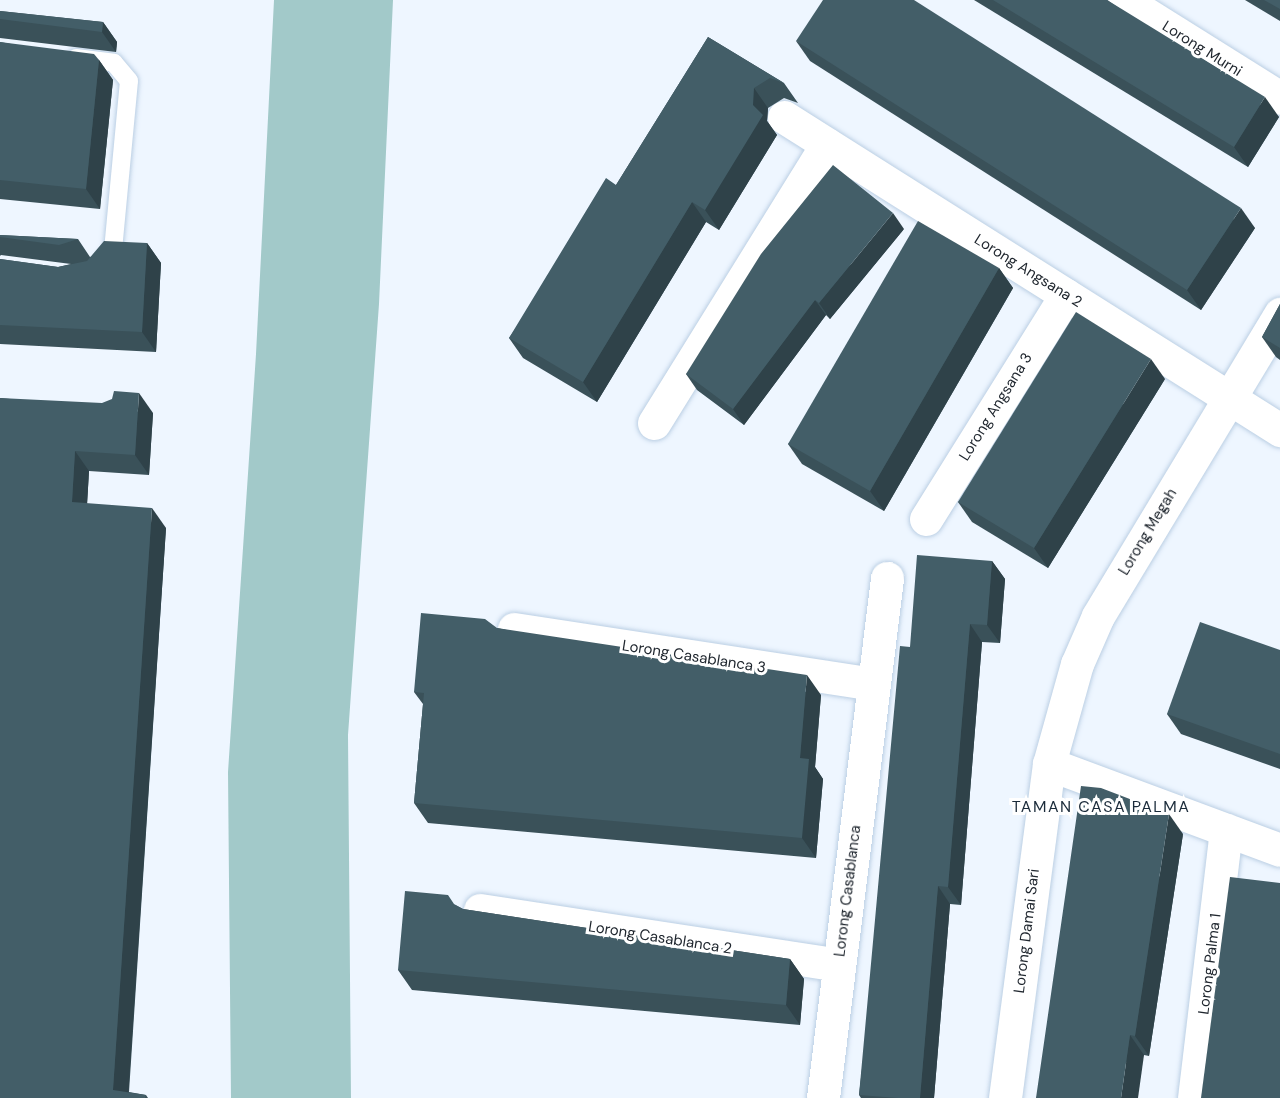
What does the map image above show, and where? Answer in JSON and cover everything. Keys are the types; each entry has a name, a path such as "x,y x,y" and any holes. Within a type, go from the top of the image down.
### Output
{"street":[{"name":"Lorong Murni","path":"1124,0 1280,98"},
{"name":"Lorong Angsana 2","path":"784,117 1280,430"},
{"path":"654,423 827,144"},
{"name":"Lorong Angsana 3","path":"926,519 1066,295"},
{"name":"Lorong Megah","path":"1049,764 1077,664 1098,616 1280,314"},
{"name":"Lorong Casablanca","path":"823,1098 887,578"},
{"name":"Lorong Casablanca 3","path":"514,629 874,684"},
{"path":"1049,764 1280,850"},
{"name":"Lorong Damai Sari","path":"1005,1098 1049,764"},
{"name":"Lorong Palma 1","path":"1194,1098 1226,830"},
{"name":"Lorong Casablanca 2","path":"480,910 839,965"}],"lane":[{"path":"61,56 114,63 129,81 113,249 98,270 90,272"}],"shaded area":[{"path":"274,0 393,0 379,304 348,735 351,1098 231,1098 228,772 256,354"}],"building":[{"path":"823,0 914,0 1241,208 1187,290 796,41"},
{"path":"993,0 1107,0 1265,97 1234,147"},
{"path":"1264,0 1280,0 1280,9"},
{"path":"0,11 103,22 102,32 0,19"},
{"path":"708,37 784,83 770,78 754,88 753,105 763,115 705,210 692,202 583,382 509,338 606,178 616,185"},
{"path":"0,42 94,54 99,60 86,189 0,180"},
{"path":"833,165 893,213 819,303 815,300 733,409 686,374 761,254"},
{"path":"918,221 999,268 870,491 788,444"},
{"path":"0,235 78,239 59,245 0,237"},
{"path":"104,241 147,243 142,332 0,325 0,259 58,267 87,261"},
{"path":"1280,304 1280,348 1262,337"},
{"path":"1076,312 1151,359 1034,548 958,502"},
{"path":"114,391 139,393 135,455 75,451 72,502 152,508 113,1090 146,1095 145,1098 0,1098 0,398 102,403 112,399"},
{"path":"917,555 992,561 987,625 970,624 948,887 938,886 920,1098 898,1098 859,1095 900,646 910,647"},
{"path":"421,613 485,619 497,628 807,675 800,758 809,759 802,838 414,803 424,693 414,692"},
{"path":"1200,622 1280,650 1280,754 1167,714"},
{"path":"1081,786 1101,788 1169,814 1135,1036 1130,1035 1121,1098 1036,1098"},
{"path":"1230,877 1280,883 1280,1098 1201,1098"},
{"path":"405,891 448,895 454,904 463,909 790,959 786,1005 398,970"}],"district":[{"name":"TAMAN CASA PALMA","path":"1101,807"}]}
